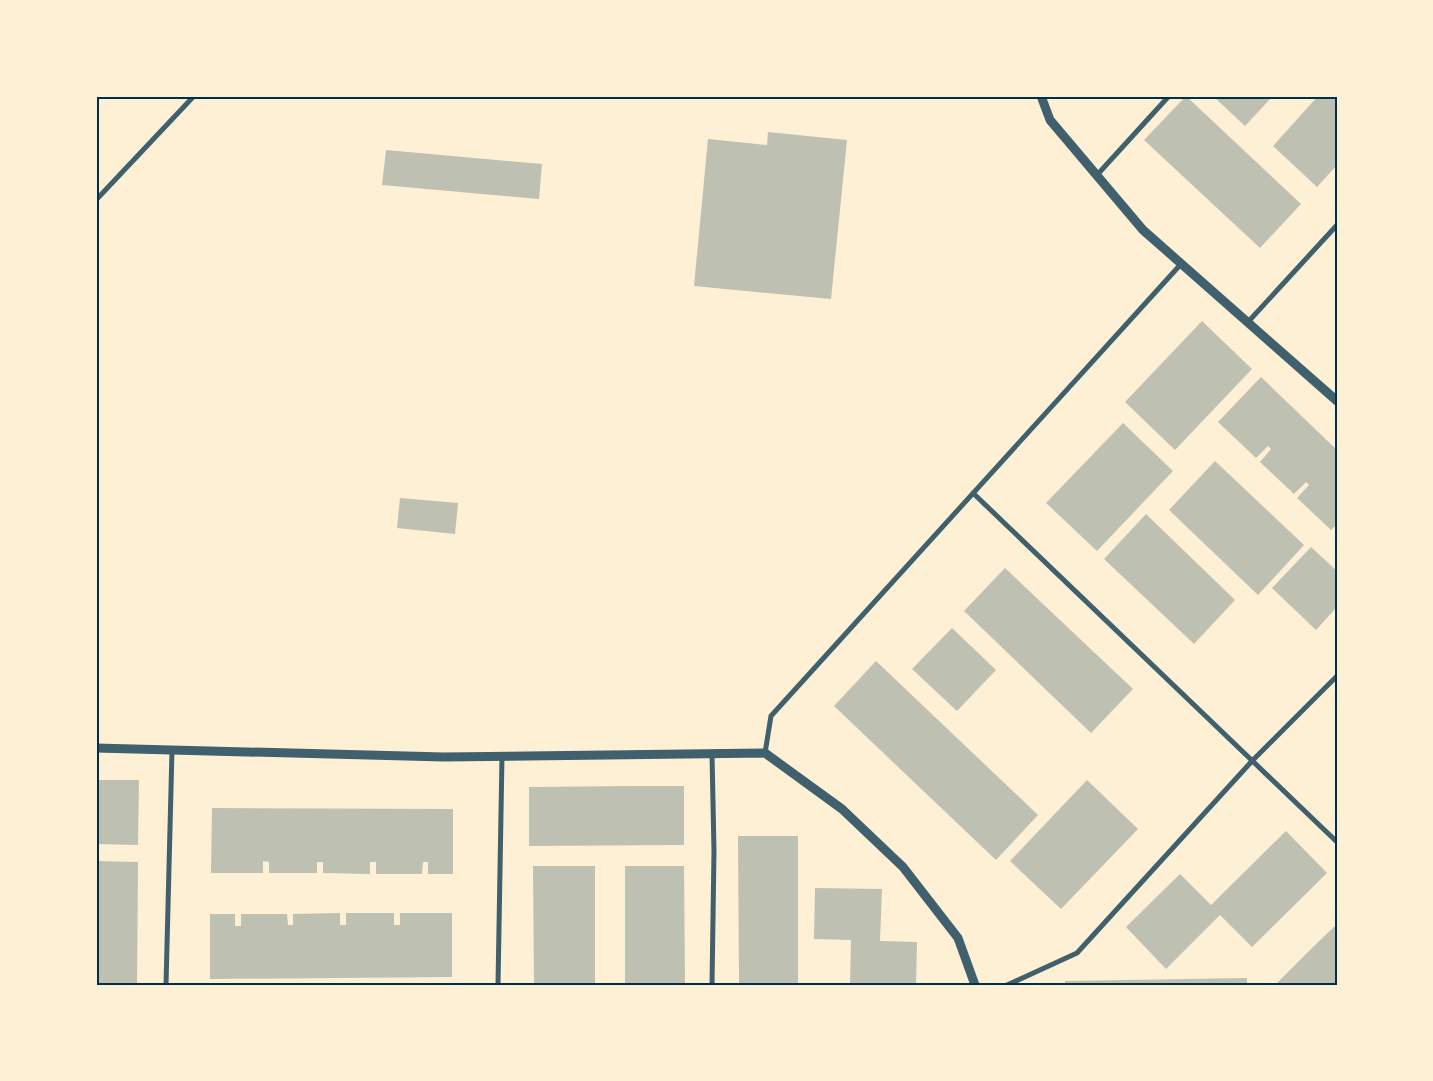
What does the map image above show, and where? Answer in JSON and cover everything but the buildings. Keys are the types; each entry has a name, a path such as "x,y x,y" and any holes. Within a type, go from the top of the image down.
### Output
{"street":[{"path":"96,200 194,96"},
{"path":"1041,96 1050,120 1143,230 1337,401"},
{"path":"1097,175 1169,96"},
{"path":"1248,322 1337,225"},
{"path":"766,753 771,716 1181,264"},
{"path":"973,493 1337,842"},
{"path":"1007,985 1076,953 1252,761 1337,676"},
{"path":"96,748 444,757 766,753 842,809 903,867 958,938 975,985"},
{"path":"166,985 172,750"},
{"path":"712,754 714,851 712,985"},
{"path":"498,985 502,756"}]}
